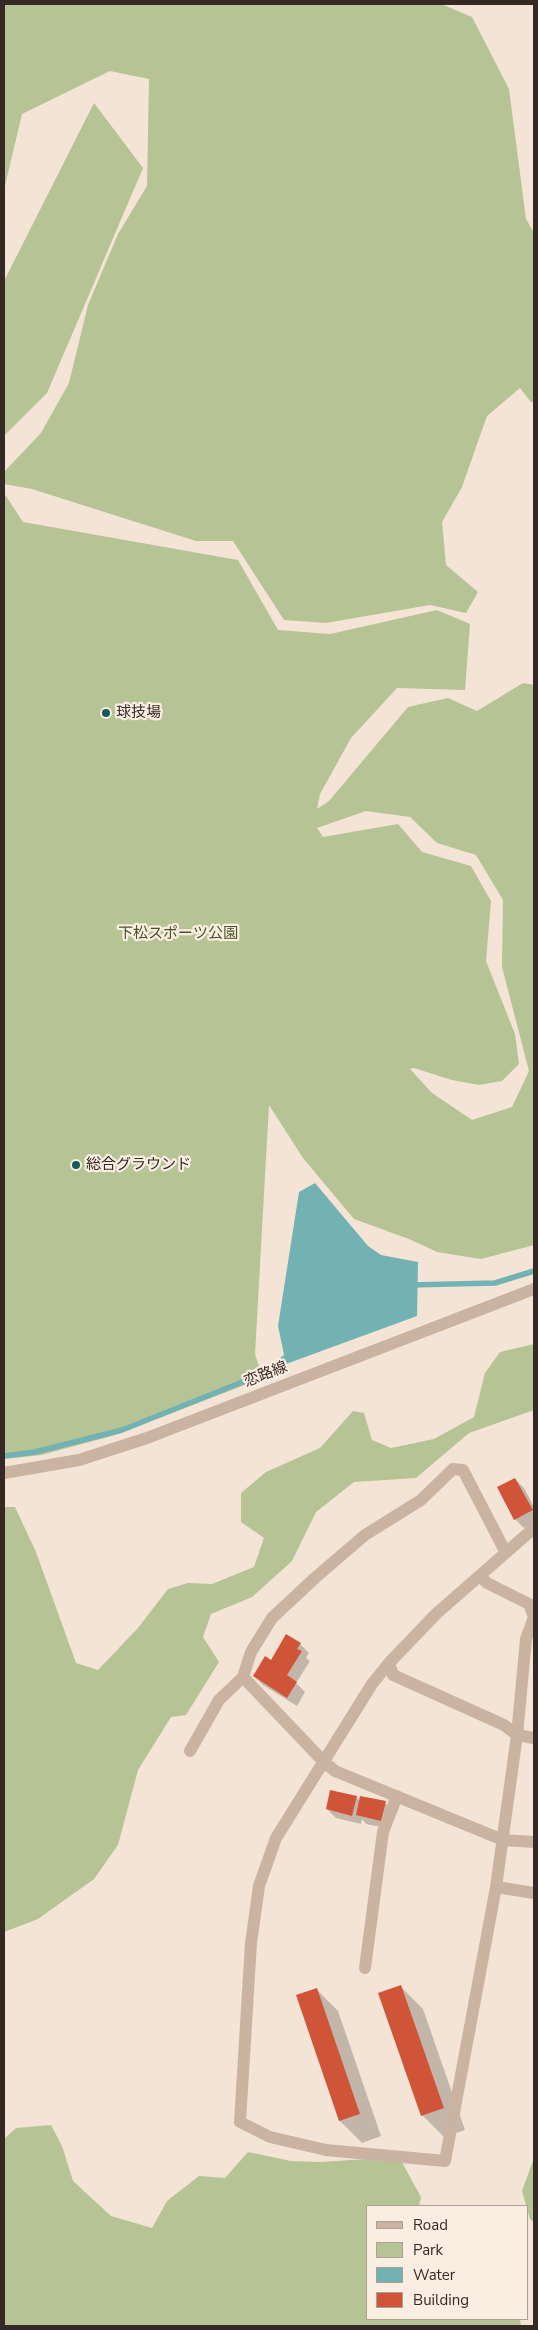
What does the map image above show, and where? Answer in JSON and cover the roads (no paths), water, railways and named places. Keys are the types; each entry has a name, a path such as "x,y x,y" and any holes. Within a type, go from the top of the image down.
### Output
{"street":[{"name":"恋路線","path":"4,1473 79,1460 147,1438 534,1289"},
{"path":"190,1751 219,1700 243,1677 251,1652 272,1618 365,1535 421,1500 453,1469 463,1470 506,1552"},
{"path":"480,1576 487,1583 529,1604 534,1617 526,1639 516,1735 496,1887 445,2161 326,2150 270,2137 240,2122 252,1943 259,1886 276,1838 372,1684 389,1663 436,1614 534,1528"},
{"path":"389,1663 393,1675 504,1725 516,1735 534,1738"},
{"path":"243,1677 324,1762 335,1771 503,1840 534,1842"},
{"path":"365,1968 383,1832 397,1796"},
{"path":"496,1887 534,1893"}],"water":[{"path":"315,1183 368,1246 381,1255 418,1262 417,1316 286,1364 278,1326 299,1192"}],"waterway":[{"path":"410,1285 495,1283 534,1271"},
{"path":"4,1456 35,1452 122,1430 260,1375 289,1355"}],"place":[{"name":"球技場","path":"106,713"},
{"name":"総合グラウンド","path":"76,1165"}],"park label":[{"name":"下松スポーツ公園","path":"178,934"}]}
